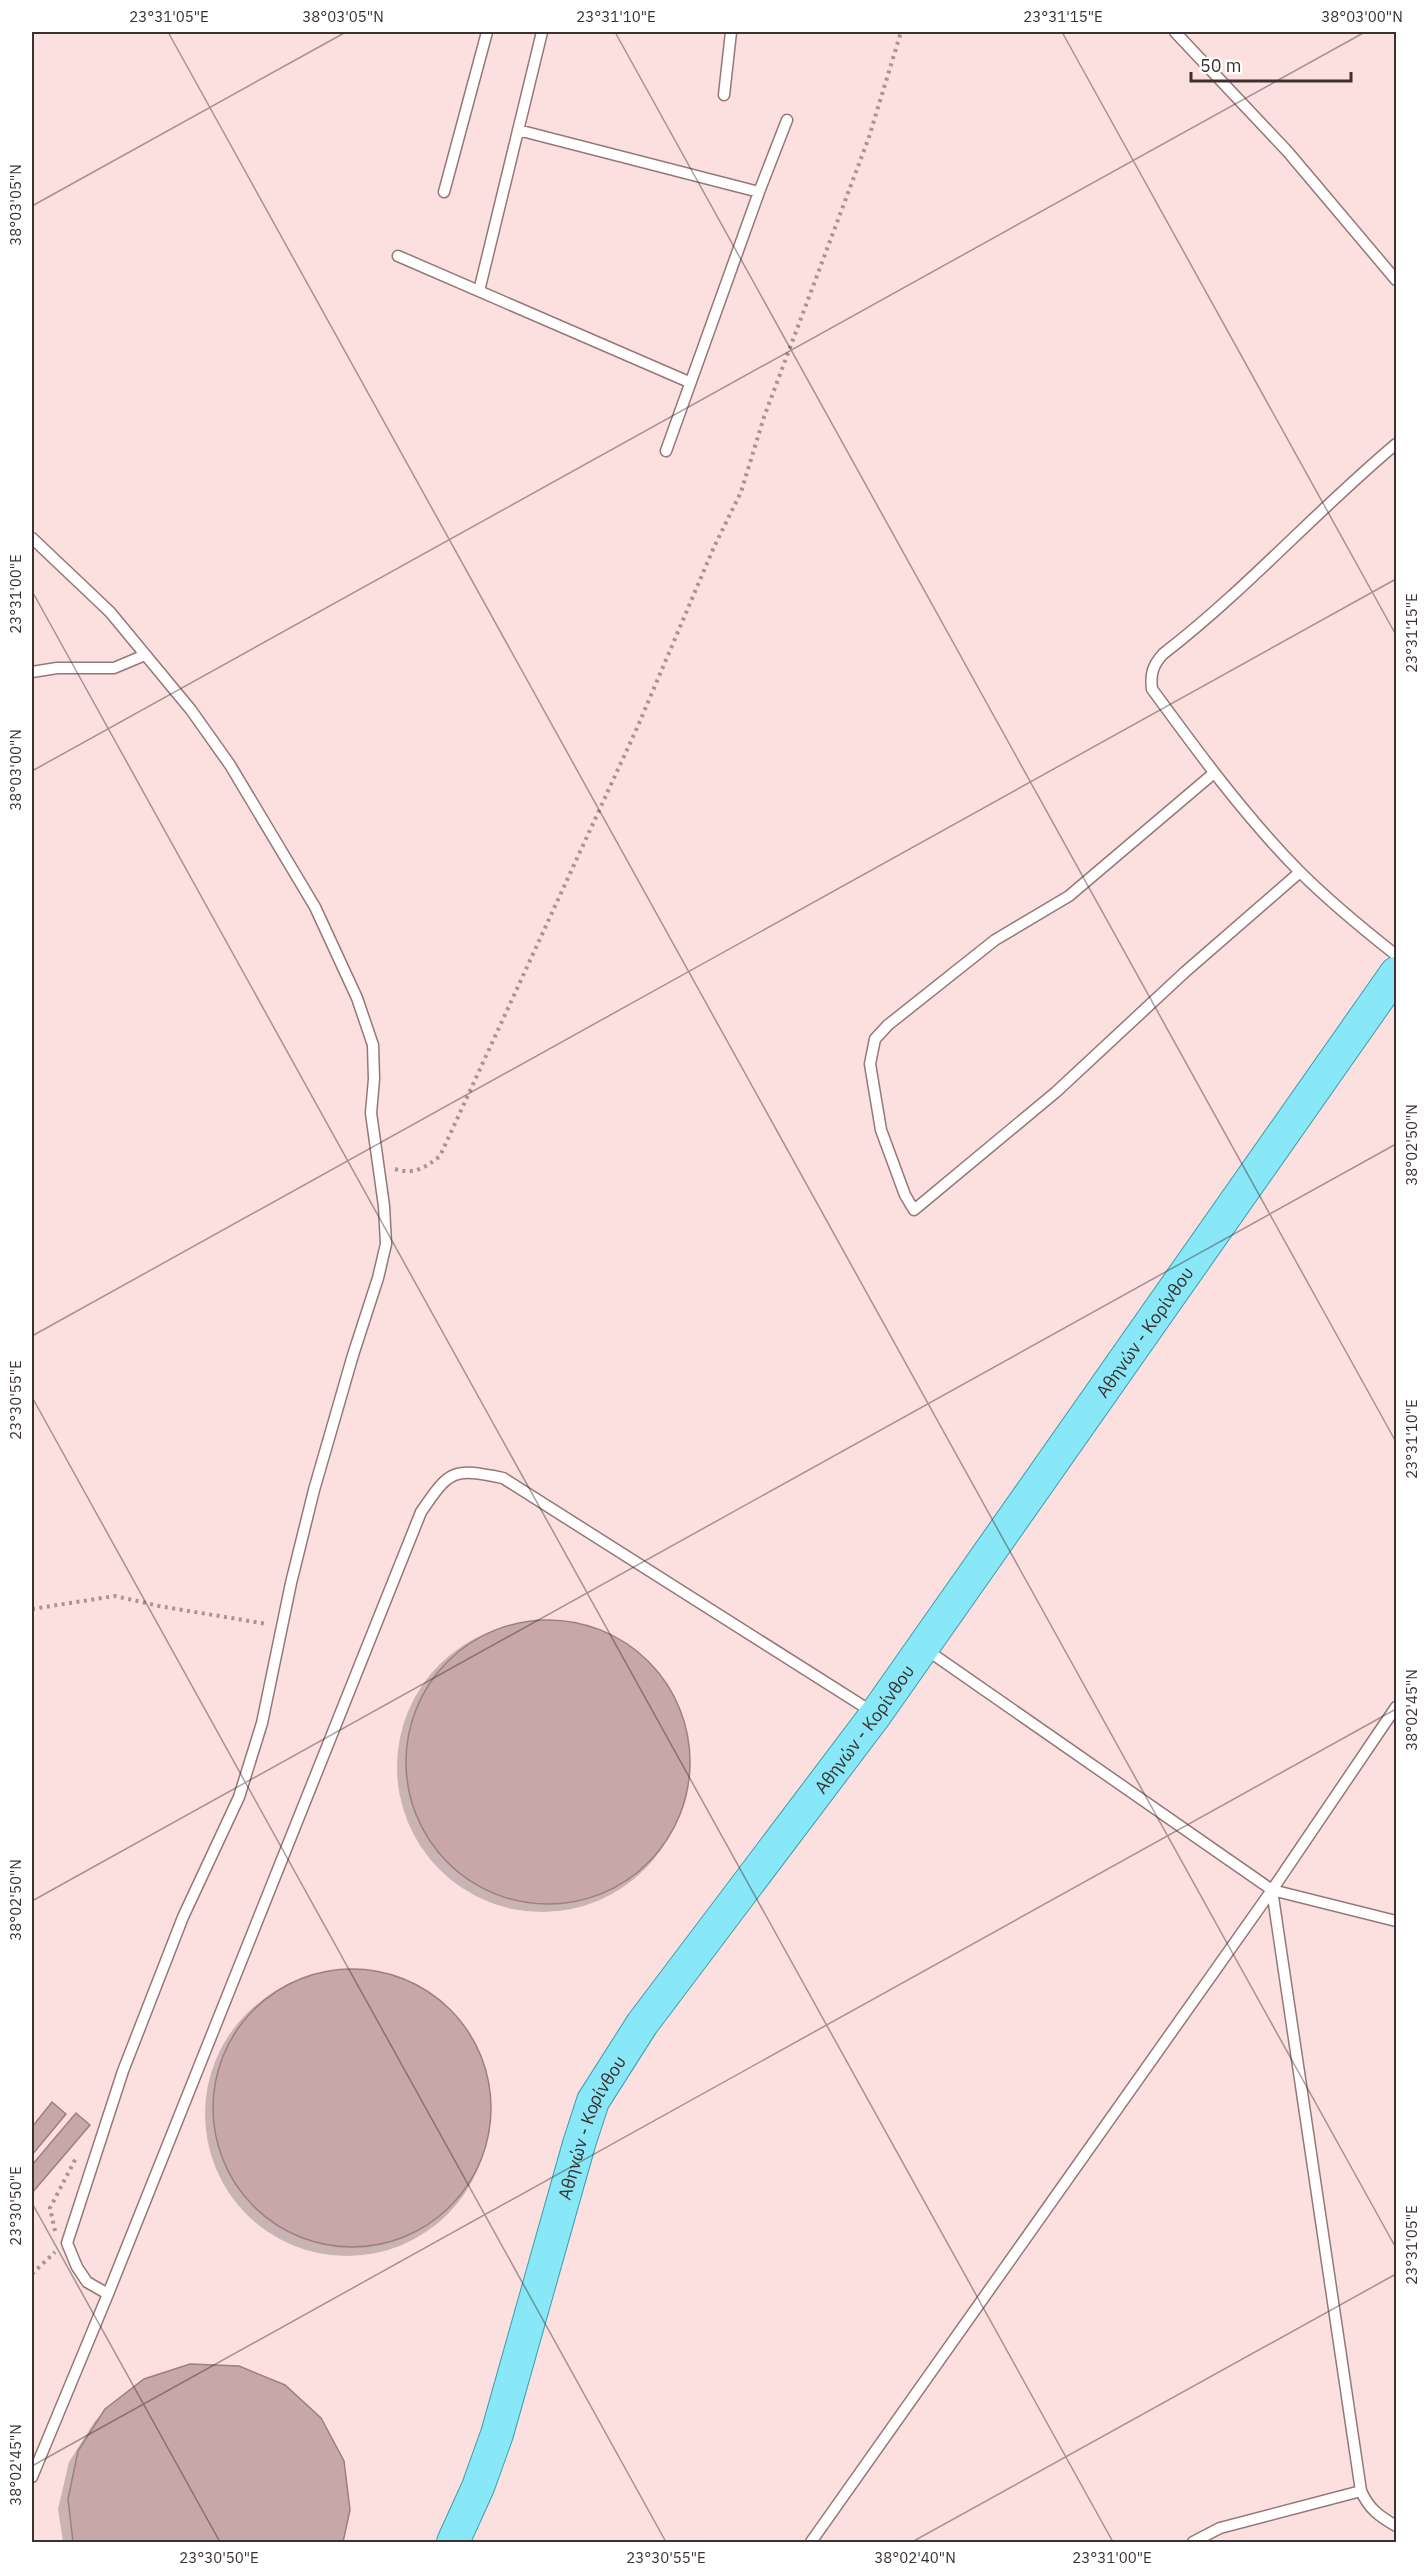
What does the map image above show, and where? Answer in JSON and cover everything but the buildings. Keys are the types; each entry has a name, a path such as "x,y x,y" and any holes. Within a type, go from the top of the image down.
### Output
{"main road":[{"name":"Αθηνών - Κορίνθου","path":"453,2542 478,2487 497,2434 593,2101 642,2024 924,1647 1396,973"}],"lane":[{"path":"444,192 488,32"},
{"path":"479,291 542,32"},
{"path":"724,95 731,32"},
{"path":"1175,32 1288,152 1396,279"},
{"path":"666,451 689,382 787,120"},
{"path":"518,130 759,192"},
{"path":"398,256 689,382"},
{"path":"1396,444 1328,503 1250,582 1163,654 1153,667 1152,689 1214,773 1300,872 1396,955"},
{"path":"32,538 110,612 191,710 230,765 315,907 342,961 373,1045 374,1079 371,1113 386,1244 378,1278 352,1355 314,1490 281,1626 262,1723 239,1797 183,1917 128,2060 67,2243 77,2267 87,2282 108,2294"},
{"path":"32,672 57,668 114,668 145,655"},
{"path":"1214,773 1069,896 995,940 888,1025 875,1039 870,1064 881,1131 905,1195 914,1209 1056,1092 1194,964 1300,872"},
{"path":"32,2477 108,2294 421,1512 438,1487 453,1473 472,1472 503,1478 876,1714"},
{"path":"924,1647 1272,1890 1396,1921"},
{"path":"811,2542 1272,1890 1396,1707"},
{"path":"1272,1890 1360,2491 1368,2506 1396,2526"},
{"path":"1193,2542 1220,2528 1360,2491"}],"path":[{"path":"377,1163 402,1171 423,1170 440,1156 637,728 714,547 741,492 764,417 869,137 901,32"},
{"path":"32,1610 115,1596 159,1606 281,1626"},
{"path":"32,2274 36,2267 67,2243"}]}
